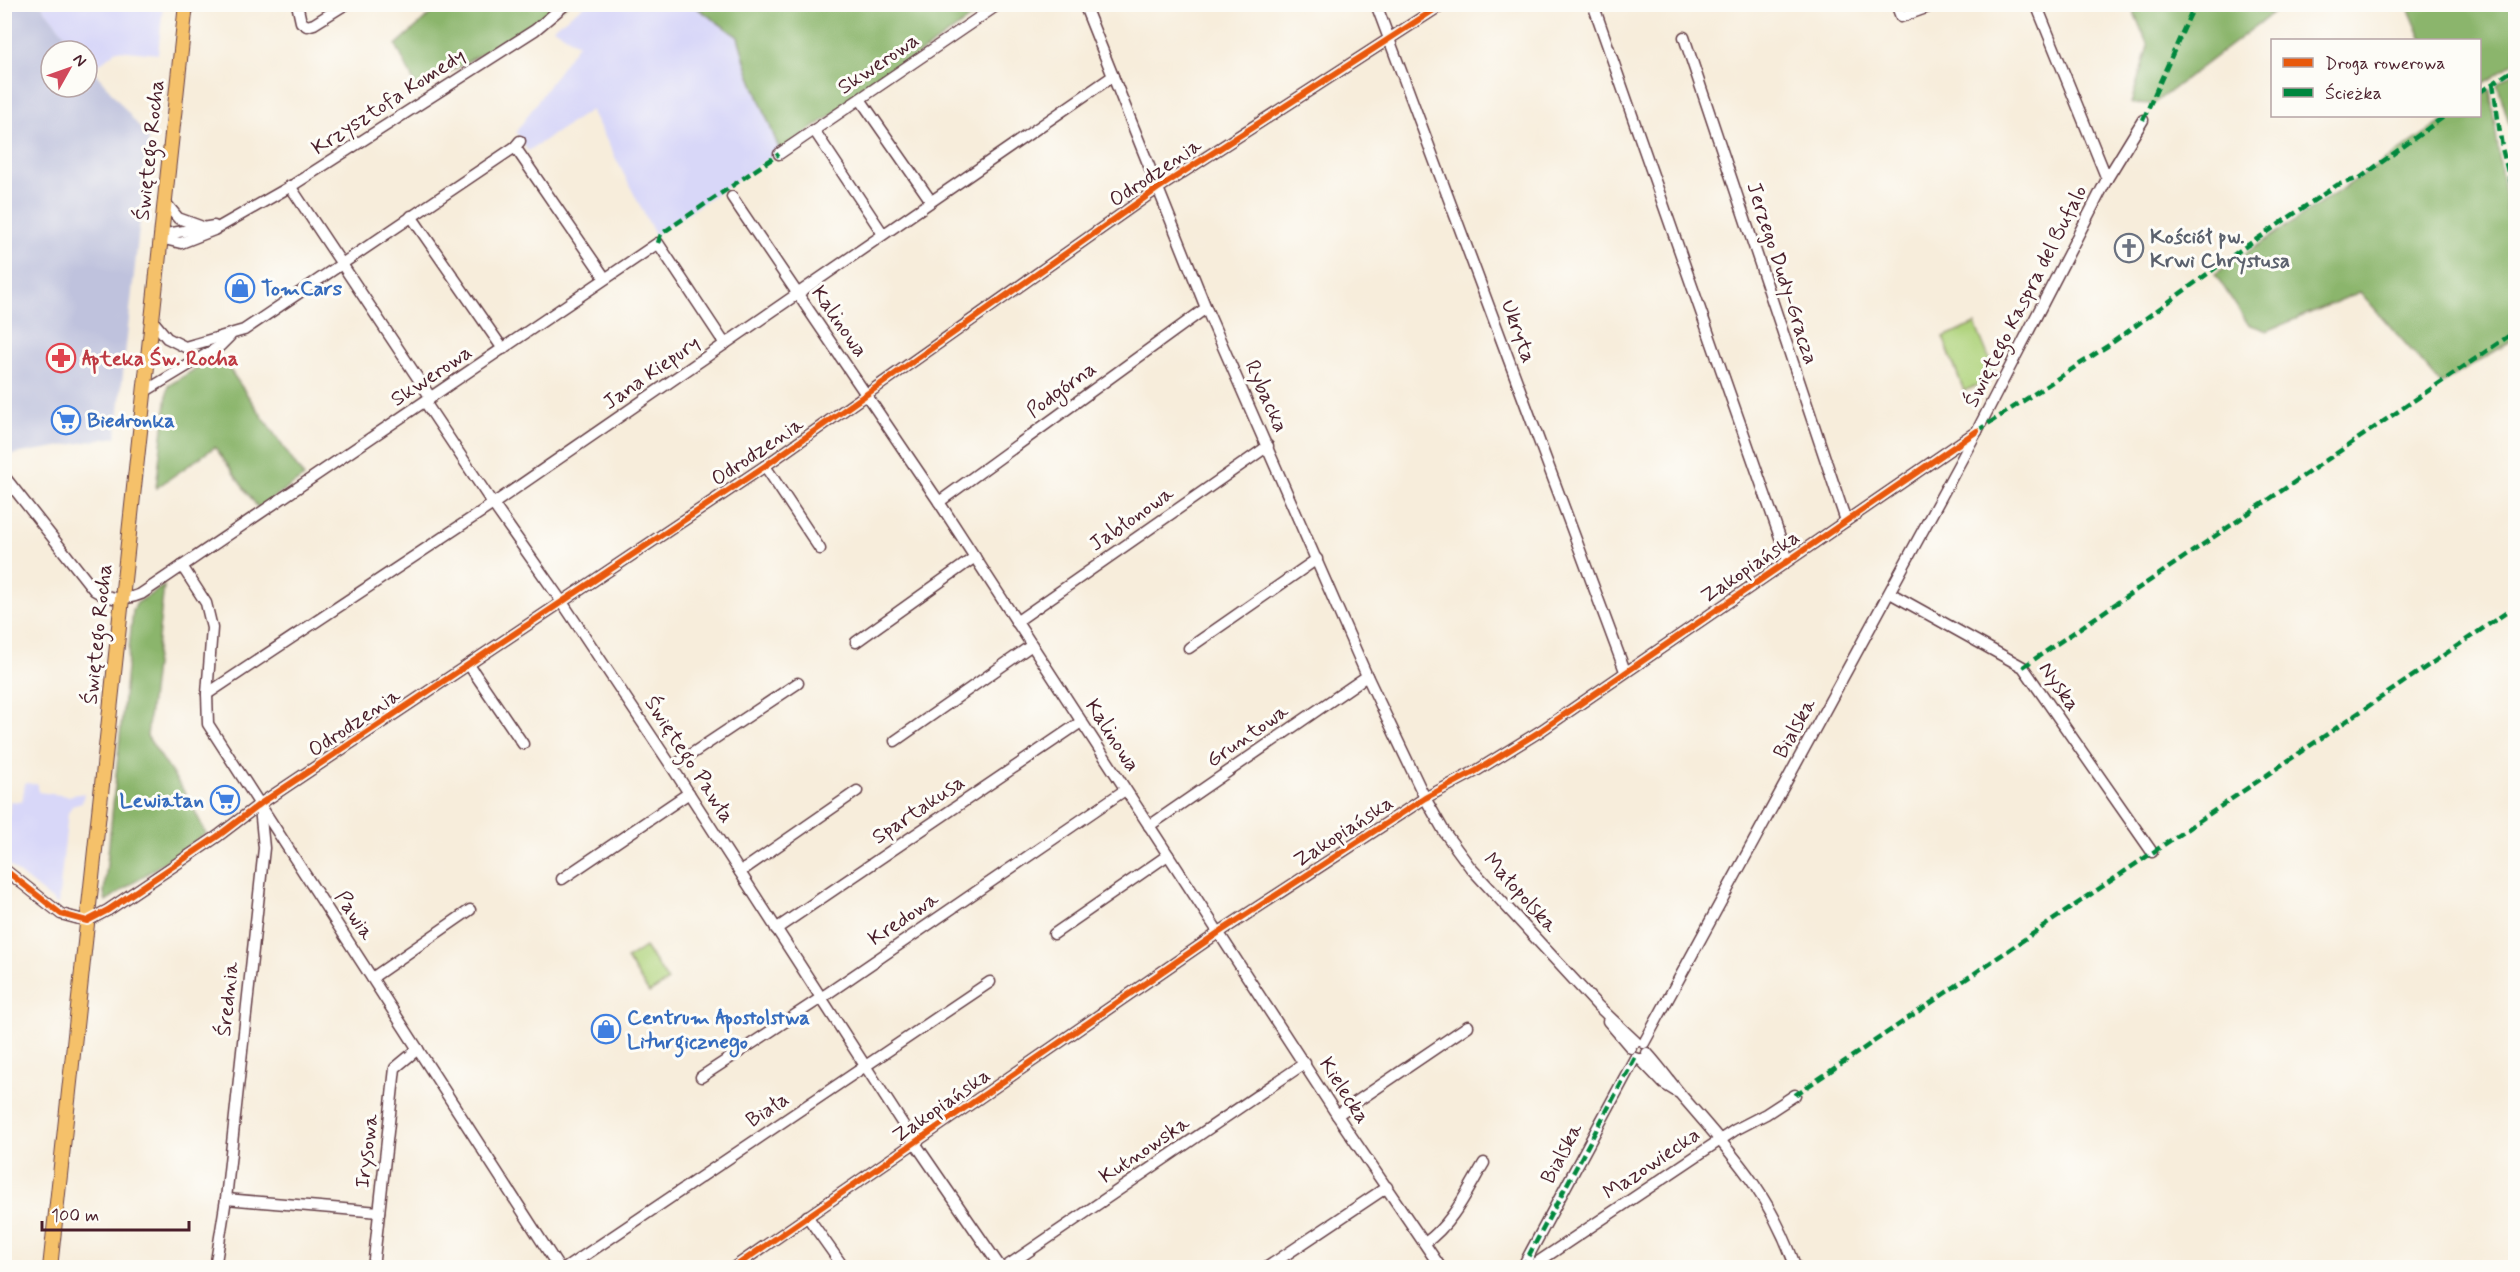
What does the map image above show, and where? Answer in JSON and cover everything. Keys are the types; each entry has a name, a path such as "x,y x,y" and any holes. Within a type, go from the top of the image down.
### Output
{"main road":[{"name":"Świętego Rocha","path":"50,1268 186,4"}],"street":[{"path":"297,4 301,21 307,26 346,4"},
{"name":"Krzysztofa Komedy","path":"158,257 181,243 199,237 226,223 290,186 535,30 566,4"},
{"name":"Skwerowa","path":"779,154 999,4"},
{"name":"Rybacka","path":"1084,4 1206,308 1367,676 1425,798"},
{"name":"Ukryta","path":"1376,4 1625,671"},
{"name":"Odrodzenia","path":"87,921 108,910 218,836 260,804 765,466 1157,189 1443,4"},
{"path":"1593,4 1788,560"},
{"path":"1896,4 1901,17 1937,4"},
{"name":"Świętego Kaspra del Bufalo","path":"2036,4 2107,178"},
{"name":"Jerzego Dudy-Gracza","path":"1684,37 1845,521"},
{"name":"Jana Kiepury","path":"207,694 493,504 1113,76"},
{"path":"860,99 931,201"},
{"name":"Świętego Kaspra del Bufalo","path":"1977,431 2107,178 2143,120"},
{"path":"814,130 883,234"},
{"path":"152,320 167,338 185,347 244,330 517,144 605,278"},
{"name":"Świętego Pawła","path":"290,186 493,504 562,602 672,767 915,1143 1003,1268"},
{"name":"Kalinowa","path":"732,197 939,502 1218,933"},
{"path":"164,201 184,222 206,227"},
{"path":"411,216 503,349"},
{"name":"Krzysztofa Komedy","path":"160,236 226,223"},
{"path":"160,236 181,243"},
{"name":"Skwerowa","path":"122,600 141,594 658,243 726,344"},
{"name":"Podgórna","path":"939,502 1206,308"},
{"path":"144,392 220,346 230,335"},
{"name":"Zakopiańska","path":"733,1268 1218,933 1425,798 1476,771 1542,730 1977,431"},
{"name":"Bialska","path":"1522,1268 1977,431"},
{"name":"Jabłonowa","path":"1016,622 1268,446"},
{"path":"765,466 820,549"},
{"path":"4,476 94,590 122,600"},
{"path":"856,642 975,558"},
{"path":"1189,648 1317,559"},
{"name":"Pawia","path":"182,566 206,603 212,628 207,694 208,724 559,1268"},
{"name":"Nyska","path":"1890,593 2023,667 2152,852"},
{"path":"895,741 1032,645"},
{"path":"469,665 523,744"},
{"name":"Gruntowa","path":"1149,826 1367,676"},
{"path":"672,767 798,683"},
{"name":"Spartakusa","path":"776,929 1082,722"},
{"name":"Kredowa","path":"701,1077 821,998 1125,790"},
{"path":"740,872 857,791"},
{"path":"562,879 689,793"},
{"name":"Małopolska","path":"1425,798 1445,833 1470,867 1639,1050 1663,1070 1680,1093 1722,1139 1761,1192 1777,1221 1796,1268"},
{"name":"Średnia","path":"215,1268 226,1199 264,848 260,804"},
{"path":"1054,934 1168,855"},
{"path":"4,869 61,914 87,921"},
{"path":"372,978 470,910"},
{"name":"Kielecka","path":"1218,933 1441,1268"},
{"name":"Biała","path":"566,1268 990,982"},
{"path":"1337,1115 1468,1026"},
{"name":"Irysowa","path":"373,1268 396,1068 418,1049"},
{"name":"Kutnowska","path":"1003,1268 1305,1063"},
{"name":"Mazowiecka","path":"1529,1268 1722,1139 1795,1095"},
{"path":"1425,1243 1441,1231 1452,1218 1484,1163"},
{"path":"1266,1268 1387,1187"},
{"path":"226,1199 379,1212"},
{"path":"807,1216 844,1268"}],"shaded area":[{"path":"5,4 41,5 68,39 39,39 39,99 99,99 99,77 149,139 116,437 9,455 4,450"},
{"path":"41,5 163,5 158,54 117,50 99,64 99,39 68,39"},
{"path":"585,5 693,5 738,37 748,71 780,151 655,235 591,110 528,151 516,132 578,44 553,28"},
{"path":"25,783 38,784 38,792 68,796 84,793 82,803 72,806 68,813 58,905 5,862 10,801 22,802"}],"green space":[{"path":"970,4 975,15 780,151 748,71 738,37 693,5"},
{"path":"441,5 567,5 418,90 396,45"},
{"path":"2131,5 2278,5 2277,10 2153,104 2131,103 2148,46"},
{"path":"2407,5 2515,5 2515,62 2481,85 2481,39 2422,39"},
{"path":"2515,72 2515,160 2512,132 2497,84"},
{"path":"2490,89 2515,273 2515,339 2441,384 2360,292 2267,331 2248,324 2215,274 2450,117 2481,117 2481,95"},
{"path":"1975,324 1997,377 1964,391 1943,337"},
{"path":"219,354 304,477 258,508 215,447 156,488 168,386"},
{"path":"164,586 147,736 189,799 206,834 106,901 104,893 133,610 137,603"},
{"path":"645,947 668,981 649,993 627,959"}],"marked path":[{"path":"2143,120 2195,4"},
{"path":"2481,91 2516,68"},
{"path":"2493,83 2502,148 2516,203"},
{"path":"1977,431 2109,345 2239,251 2337,185 2360,178 2444,117"},
{"path":"658,243 661,234 779,154"},
{"path":"2023,667 2516,331"},
{"path":"1795,1095 2516,606"},
{"path":"1522,1268 1635,1058"}],"cycle path":[{"path":"4,869 61,914 87,921 108,910 218,836 260,804 765,466 1157,189 1443,4"},
{"path":"733,1268 1218,933 1425,798 1476,771 1542,730 1977,431"}],"place":[{"name":"Kościół pw. Krwi Chrystusa","path":"2129,248"},
{"name":"TomCars","path":"240,288"},
{"name":"Apteka Św. Rocha","path":"61,358"},
{"name":"Biedronka","path":"66,420"},
{"name":"Lewiatan","path":"225,800"},
{"name":"Centrum Apostolstwa Liturgicznego","path":"606,1029"}]}
